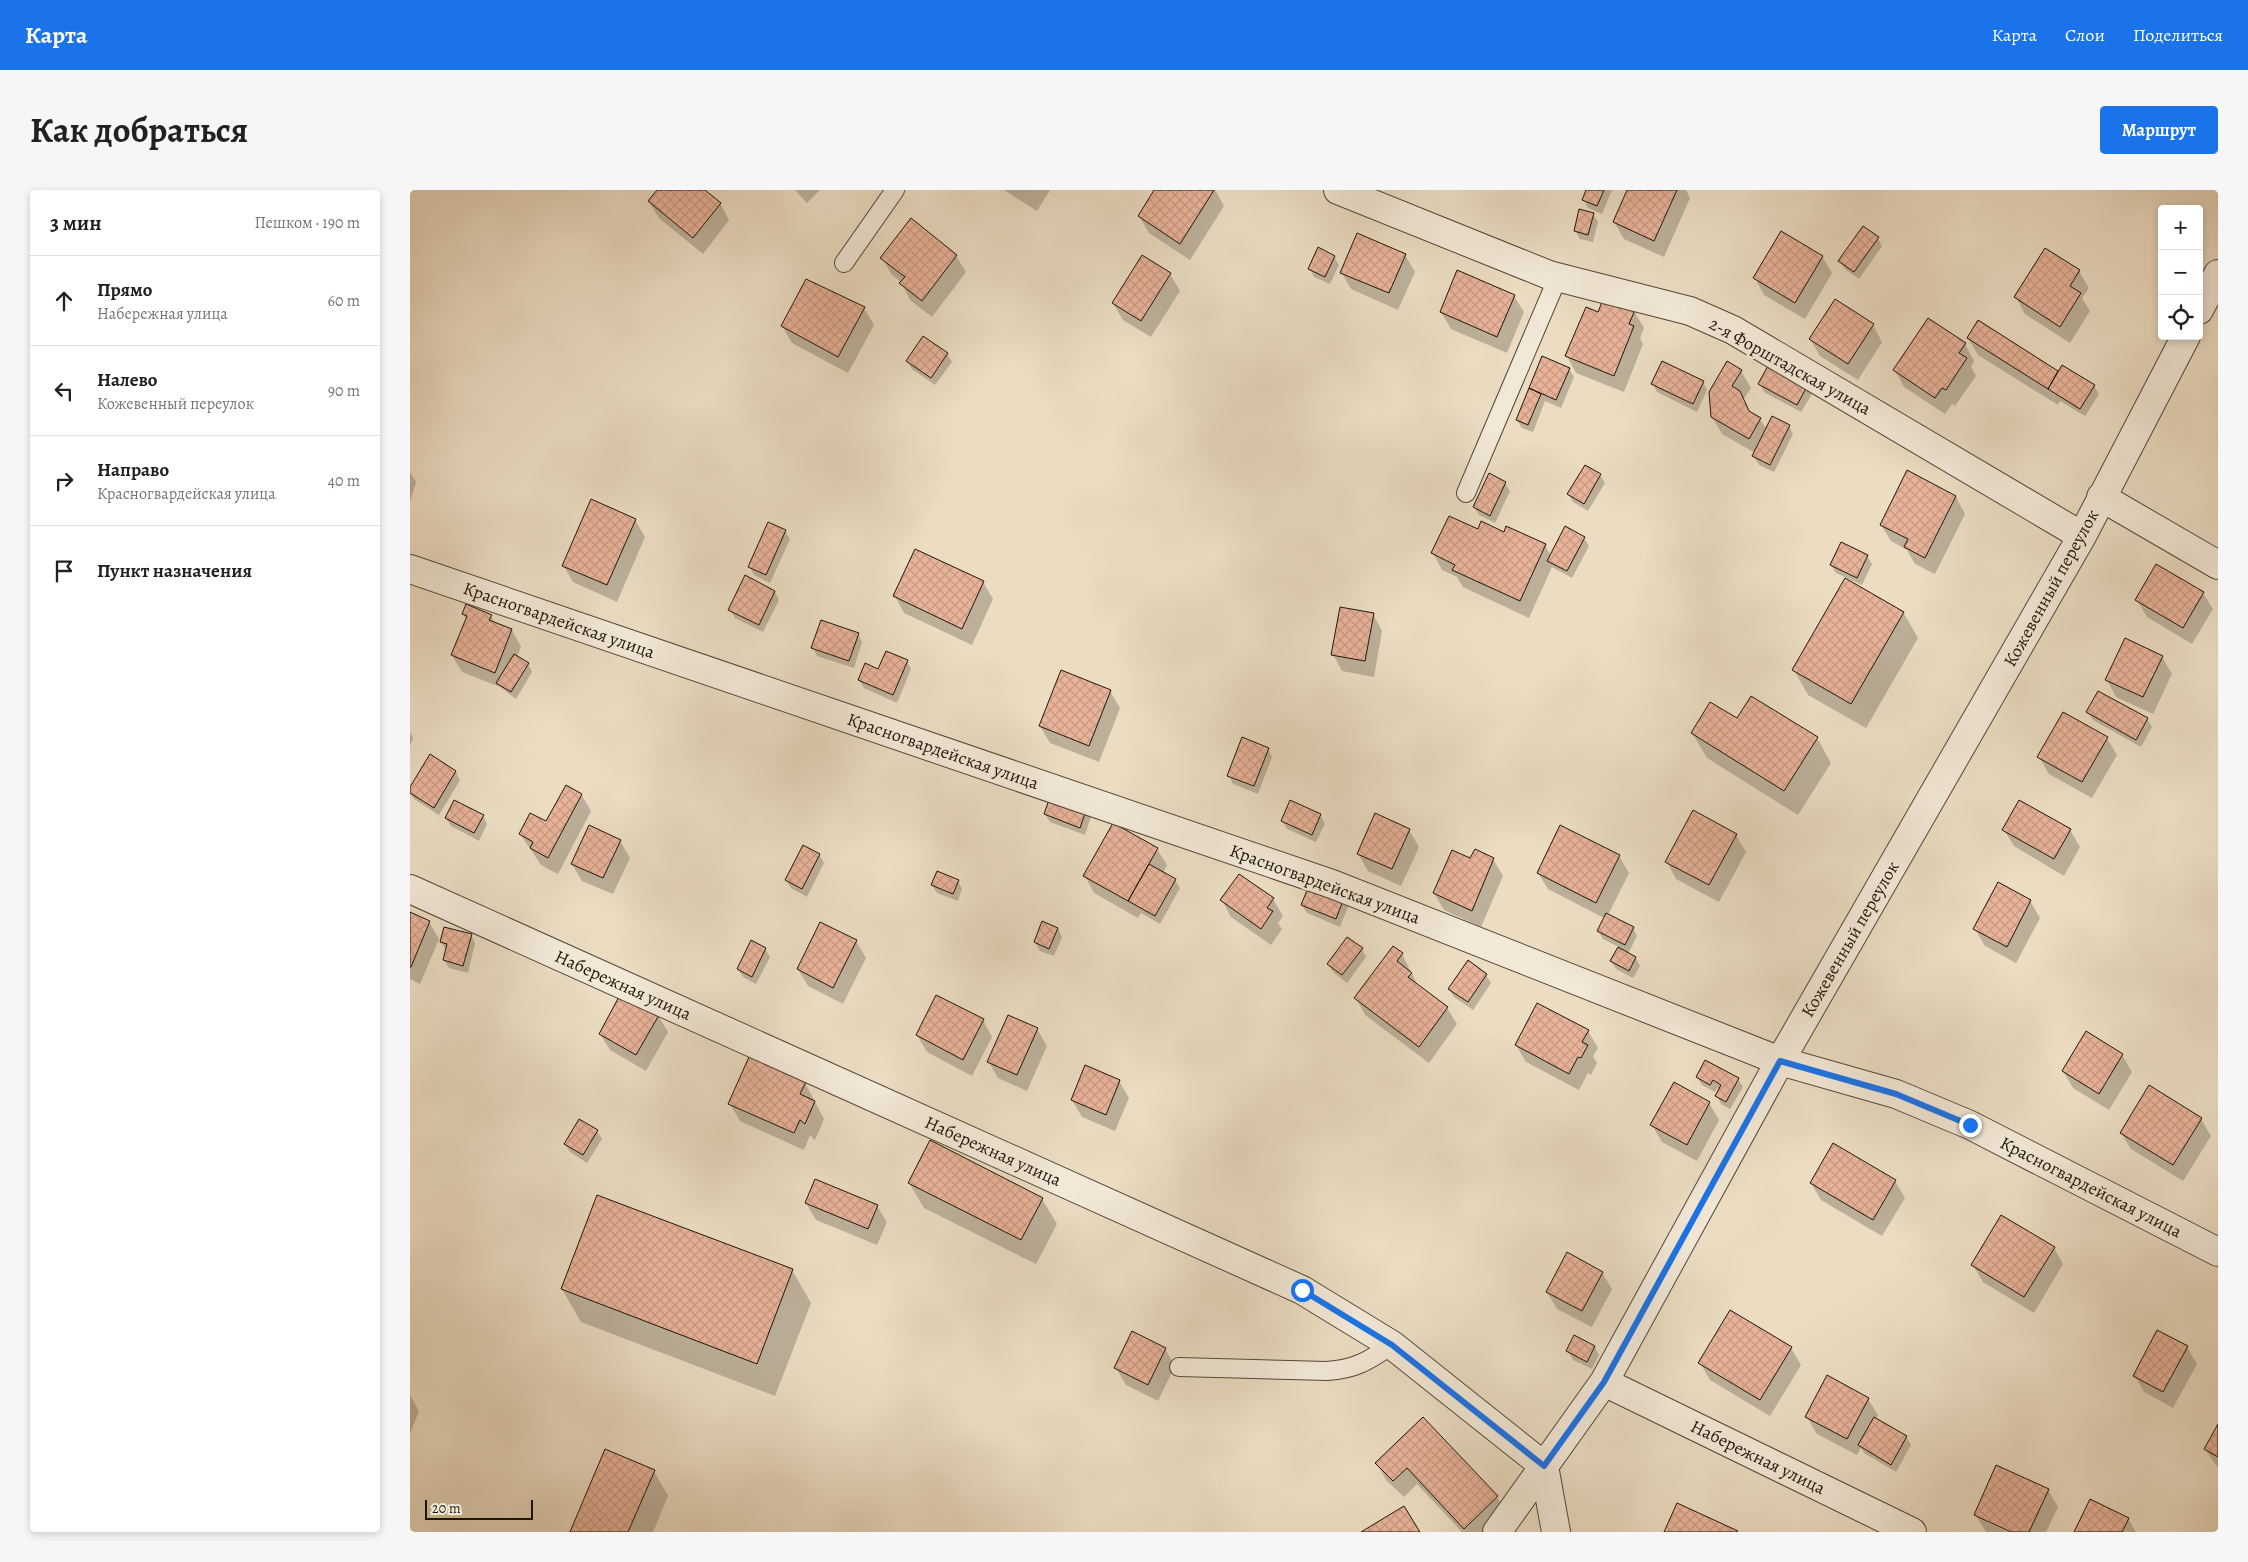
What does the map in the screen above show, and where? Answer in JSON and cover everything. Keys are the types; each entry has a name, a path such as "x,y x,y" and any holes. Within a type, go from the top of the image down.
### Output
{"street":[{"name":"2-я Форштадская улица","path":"1338,190 1558,277 1690,311 1733,330 2082,536"},
{"path":"2203,302 2218,274"},
{"name":"Кожевенный переулок","path":"1497,1532 1604,1382 1780,1061 2082,536 2184,340"},
{"path":"2101,497 2218,565"},
{"name":"Красногвардейская улица","path":"410,569 1332,884 1780,1061 1896,1094 1948,1115 2218,1252"},
{"name":"Набережная улица","path":"410,889 1302,1290 1392,1345 1544,1466"},
{"name":"Набережная улица","path":"1604,1382 1912,1532"},
{"path":"1544,1466 1556,1532"}],"lane":[{"path":"844,263 895,190"},
{"path":"1466,492 1558,277"},
{"path":"1179,1367 1327,1371 1350,1369 1369,1361 1392,1345"}],"building":[{"path":"657,190 705,190 721,203 693,238 648,201"},
{"path":"1154,190 1214,190 1180,244 1138,216"},
{"path":"1586,190 1604,190 1597,206 1582,200"},
{"path":"1627,190 1677,190 1654,241 1613,222"},
{"path":"1579,209 1594,213 1588,235 1574,231"},
{"path":"911,218 957,255 922,301 899,283 905,277 880,258"},
{"path":"1863,226 1879,237 1854,272 1838,261"},
{"path":"1781,231 1823,256 1795,303 1753,278"},
{"path":"1357,233 1406,254 1389,293 1340,273"},
{"path":"1318,247 1335,256 1325,277 1308,269"},
{"path":"2045,248 2080,270 2070,286 2081,293 2060,327 2014,297"},
{"path":"1142,255 1171,273 1141,321 1112,303"},
{"path":"1457,270 1515,295 1497,337 1440,312"},
{"path":"806,279 865,307 838,357 781,326"},
{"path":"1604,297 1635,310 1629,324 1634,326 1614,376 1565,356 1586,307 1598,312"},
{"path":"1835,299 1874,324 1848,364 1809,339"},
{"path":"1928,318 1966,343 1959,353 1967,358 1946,390 1942,388 1935,398 1893,370"},
{"path":"1978,320 2058,371 2048,389 1967,338"},
{"path":"923,336 948,353 931,378 906,361"},
{"path":"1542,356 1570,368 1556,400 1529,388"},
{"path":"1662,361 1704,381 1693,404 1651,384"},
{"path":"1727,361 1742,370 1732,386 1740,391 1749,411 1761,418 1749,439 1711,417 1709,392"},
{"path":"1769,364 1808,385 1797,405 1758,384"},
{"path":"2062,365 2095,385 2080,409 2048,389"},
{"path":"1529,388 1541,394 1528,425 1516,420"},
{"path":"1772,416 1790,425 1770,465 1752,456"},
{"path":"1585,465 1601,474 1584,504 1567,494"},
{"path":"1907,470 1956,496 1925,558 1904,547 1908,539 1880,525"},
{"path":"1489,473 1506,482 1490,516 1473,507"},
{"path":"591,499 636,519 607,585 562,566"},
{"path":"1449,516 1478,529 1481,521 1504,532 1506,526 1546,544 1520,601 1452,570 1455,565 1431,553"},
{"path":"768,522 786,530 766,575 748,567"},
{"path":"1565,526 1585,537 1567,571 1547,561"},
{"path":"1841,542 1868,555 1857,578 1830,565"},
{"path":"915,549 984,581 962,629 893,596"},
{"path":"2156,564 2204,592 2183,628 2135,600"},
{"path":"745,575 775,591 759,625 728,610"},
{"path":"1845,578 1904,612 1851,704 1792,670"},
{"path":"466,604 492,615 489,620 512,629 495,673 451,655 467,616 462,614"},
{"path":"1340,607 1374,613 1365,661 1331,655"},
{"path":"821,620 859,633 849,661 811,648"},
{"path":"2125,638 2163,656 2143,697 2105,680"},
{"path":"886,651 908,660 893,695 858,680 865,663 878,669"},
{"path":"514,654 529,663 511,692 496,683"},
{"path":"1061,670 1111,690 1089,746 1039,726"},
{"path":"2098,691 2148,718 2136,740 2086,712"},
{"path":"1751,696 1818,737 1784,791 1691,733 1710,702 1737,718"},
{"path":"2063,712 2108,737 2082,782 2037,757"},
{"path":"1242,737 1269,748 1254,786 1227,776"},
{"path":"430,754 456,771 434,808 410,793 410,787"},
{"path":"566,785 582,794 548,858 530,848 533,842 519,834 530,813 546,821"},
{"path":"1051,794 1087,808 1080,828 1044,814"},
{"path":"454,800 484,815 474,833 445,818"},
{"path":"1290,800 1321,814 1312,835 1281,821"},
{"path":"2019,800 2071,829 2054,859 2002,830"},
{"path":"1693,810 1737,834 1709,885 1665,862"},
{"path":"1375,813 1410,829 1392,869 1357,854"},
{"path":"1113,823 1158,848 1128,901 1083,876"},
{"path":"589,825 621,840 603,878 571,864"},
{"path":"1560,825 1620,855 1596,903 1537,873"},
{"path":"803,845 820,854 802,889 785,880"},
{"path":"1475,849 1494,858 1472,911 1433,893 1452,850 1470,858"},
{"path":"1149,864 1176,879 1155,916 1128,901"},
{"path":"937,871 959,880 953,894 931,885"},
{"path":"1239,874 1274,898 1267,908 1273,911 1261,929 1220,900"},
{"path":"1998,882 2031,900 2007,947 1973,929"},
{"path":"1310,883 1344,898 1336,919 1301,905"},
{"path":"410,912 430,921 411,967 410,967"},
{"path":"1606,913 1634,927 1625,945 1597,931"},
{"path":"1042,921 1058,928 1049,949 1034,942"},
{"path":"820,922 857,940 833,988 797,969"},
{"path":"444,927 472,934 463,966 443,960 447,944 440,942"},
{"path":"1347,937 1363,948 1342,975 1327,964"},
{"path":"751,940 766,948 752,977 737,969"},
{"path":"1393,946 1403,953 1397,961 1412,973 1408,977 1448,1007 1419,1047 1354,998"},
{"path":"1618,947 1636,957 1629,971 1610,961"},
{"path":"1468,960 1487,974 1468,1002 1448,989"},
{"path":"621,993 659,1015 636,1055 599,1034"},
{"path":"936,995 984,1019 963,1060 916,1035"},
{"path":"1537,1003 1589,1030 1582,1042 1588,1045 1581,1058 1578,1057 1569,1074 1515,1045"},
{"path":"1008,1015 1038,1028 1017,1075 987,1062"},
{"path":"2086,1031 2123,1054 2099,1094 2062,1071"},
{"path":"749,1057 806,1082 800,1094 815,1101 805,1124 800,1120 794,1133 728,1104"},
{"path":"1705,1060 1739,1078 1726,1102 1715,1096 1721,1085 1713,1080 1710,1085 1696,1077"},
{"path":"1085,1065 1120,1080 1106,1115 1071,1100"},
{"path":"1674,1082 1710,1102 1687,1145 1650,1125"},
{"path":"2149,1085 2202,1118 2173,1165 2120,1133"},
{"path":"579,1119 598,1130 583,1155 564,1144"},
{"path":"930,1140 1043,1198 1021,1240 908,1183"},
{"path":"1833,1143 1896,1180 1873,1220 1810,1183"},
{"path":"815,1179 878,1205 868,1229 805,1203"},
{"path":"597,1195 793,1269 757,1364 561,1289"},
{"path":"2001,1215 2055,1247 2024,1297 1971,1265"},
{"path":"1567,1252 1603,1272 1582,1311 1546,1292"},
{"path":"1730,1310 1792,1347 1760,1400 1698,1363"},
{"path":"2157,1330 2188,1346 2163,1392 2133,1376"},
{"path":"1132,1331 1166,1348 1148,1385 1114,1368"},
{"path":"1574,1335 1595,1346 1587,1362 1566,1351"},
{"path":"1827,1375 1869,1398 1847,1439 1805,1417"},
{"path":"1423,1417 1498,1496 1464,1529 1407,1468 1393,1481 1375,1463"},
{"path":"1874,1417 1907,1436 1891,1465 1858,1445"},
{"path":"2218,1424 2218,1457 2204,1449"},
{"path":"605,1449 655,1470 628,1532 570,1532"},
{"path":"1996,1465 2049,1489 2029,1532 2011,1532 1974,1515"},
{"path":"2090,1499 2129,1518 2122,1532 2074,1532"},
{"path":"1677,1503 1738,1531 1664,1532"},
{"path":"1404,1506 1420,1532 1361,1532"}],"route":[{"path":"1302,1290 1392,1345 1544,1466 1604,1382 1780,1061 1896,1094 1970,1125"}]}
